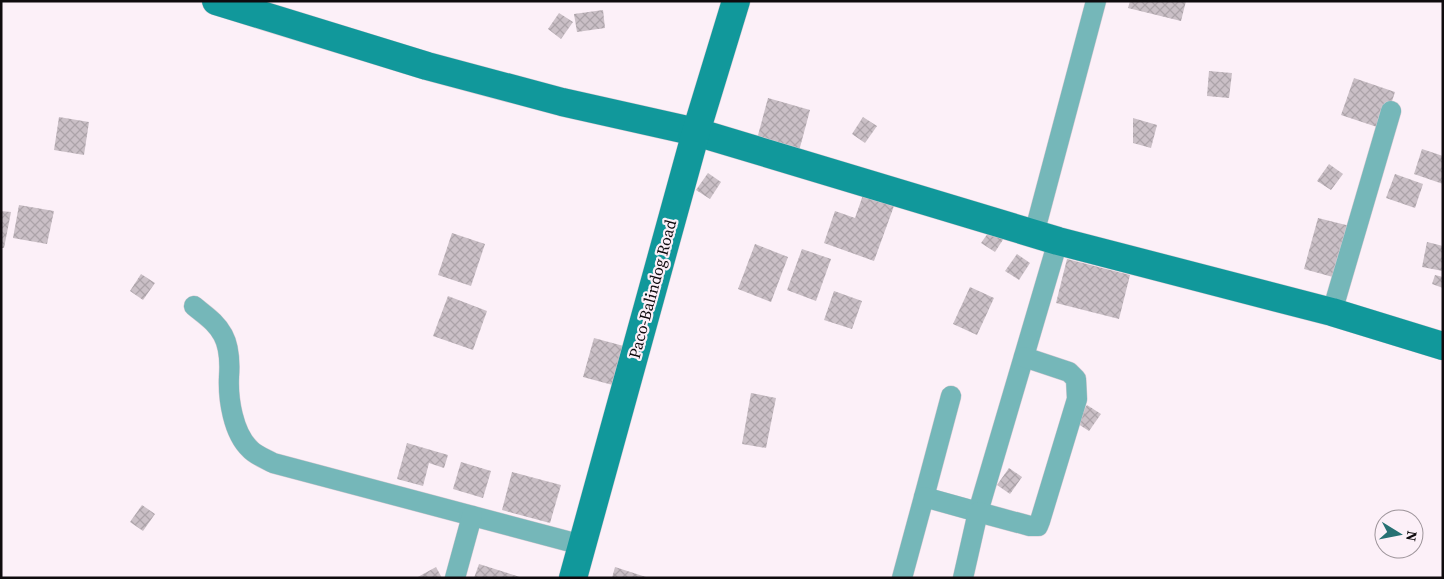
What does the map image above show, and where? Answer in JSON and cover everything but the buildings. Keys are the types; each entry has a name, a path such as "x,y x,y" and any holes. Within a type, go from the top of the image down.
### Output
{"street":[{"path":"216,1 427,66 544,98 696,132 1046,238 1332,312 1443,346"},
{"name":"Paco-Balindog Road","path":"573,578 696,132 736,1"},
{"path":"963,578 978,512 1024,357 1046,238 1096,1"},
{"path":"1332,312 1391,111"},
{"path":"194,306 216,323 225,338 230,359 229,383 232,412 240,435 250,450 273,463 582,545"},
{"path":"924,497 1030,526 1038,526 1077,399 1076,378 1068,372 1024,357"},
{"path":"902,578 951,396"},
{"path":"456,578 472,516"}]}
